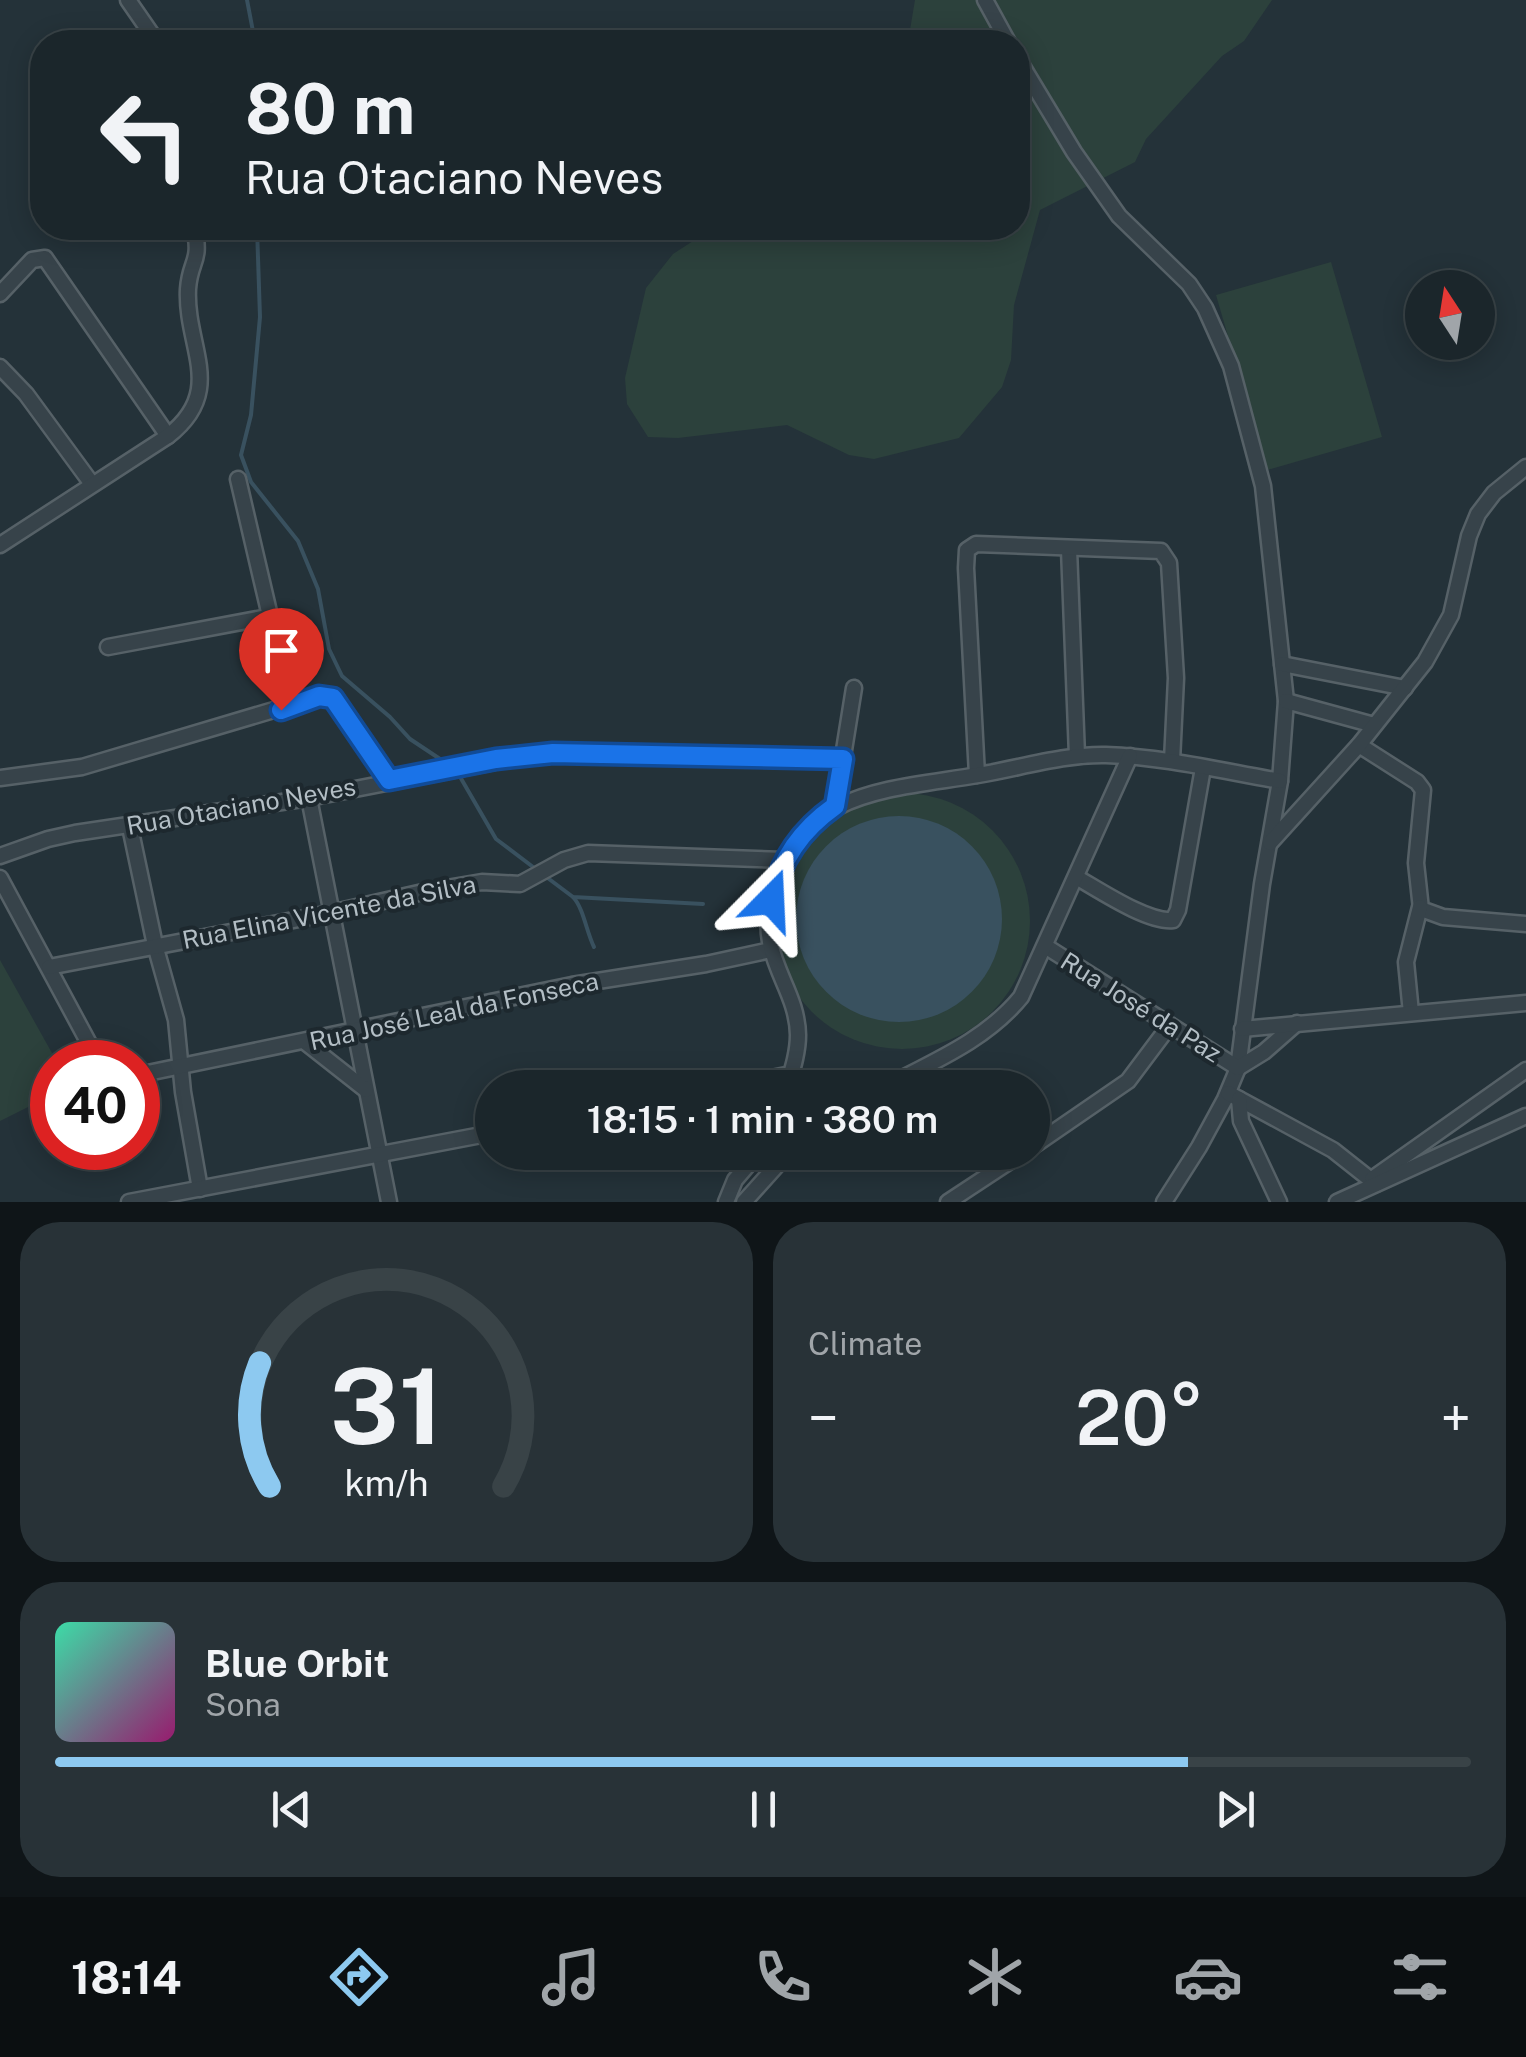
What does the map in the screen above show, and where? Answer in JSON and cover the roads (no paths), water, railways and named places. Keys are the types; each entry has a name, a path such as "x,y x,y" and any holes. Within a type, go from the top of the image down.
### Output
{"street":[{"path":"128,0 149,30"},
{"path":"984,0 1001,30"},
{"path":"1030,79 1119,216 1189,284 1205,308 1231,366 1262,486 1286,701 1280,781 1233,1096 1164,1202"},
{"path":"2,539 168,436 191,416 200,387 199,352 188,299 199,248 197,240"},
{"path":"0,294 32,260 45,258 168,436"},
{"path":"0,367 26,394 92,484"},
{"path":"1270,844 1359,744 1437,642 1451,614 1478,514 1494,493 1526,468"},
{"path":"238,478 291,706"},
{"path":"977,775 966,557 967,550 976,544 1161,551 1168,559 1176,678 1172,761"},
{"path":"1069,550 1077,756"},
{"path":"108,647 268,617"},
{"path":"1282,664 1405,688"},
{"path":"835,806 854,688"},
{"path":"0,778 82,767 324,695 333,698 389,780"},
{"path":"1286,701 1374,724"},
{"path":"1359,744 1423,790 1416,864 1420,907 1406,962 1411,1013"},
{"name":"Rua Otaciano Neves","path":"0,856 48,838 309,798 496,759 553,753 843,759"},
{"path":"791,1070 798,1033 771,950 771,900 784,860 800,836 835,806 879,791 1077,756 1172,761 1280,781"},
{"path":"915,1070 996,1025 1021,997 1130,756"},
{"path":"1076,877 1148,914 1173,920 1203,768"},
{"path":"309,798 389,1202"},
{"path":"130,826 154,944 176,1020 200,1189"},
{"name":"Rua Elina Vicente da Silva","path":"49,966 482,882 520,884 564,860 600,852 784,860"},
{"path":"0,878 88,1040"},
{"path":"1420,907 1443,917 1526,924"},
{"name":"Rua José da Paz","path":"1045,946 1238,1068"},
{"name":"Rua José Leal da Fonseca","path":"160,1070 572,985 771,950"},
{"path":"1242,1029 1526,1004"},
{"path":"1238,1068 1264,1052 1297,1023"},
{"path":"1050,1134 1128,1080 1170,1025"},
{"path":"305,1042 366,1090"},
{"path":"1374,1182 1526,1070"},
{"path":"1233,1096 1319,1142 1374,1182"},
{"path":"1233,1096 1279,1202"},
{"path":"1337,1202 1526,1116"},
{"path":"128,1202 475,1136"},
{"path":"726,1202 744,1170"},
{"path":"744,1202 773,1170"},
{"path":"948,1202 997,1170"}],"water":[{"path":"899,816 938,824 972,846 994,880 1002,919 994,958 972,992 938,1014 899,1022 860,1014 826,992 804,958 796,919 804,880 826,846 860,824"}],"waterway":[{"path":"247,0 253,30"},
{"path":"257,240 260,317 251,415 241,455 251,482 298,541 318,589 329,649 342,676 410,739 449,765"},
{"path":"459,775 496,839 537,870"},
{"path":"545,876 573,897 703,904"},
{"path":"573,897 594,947"}]}
